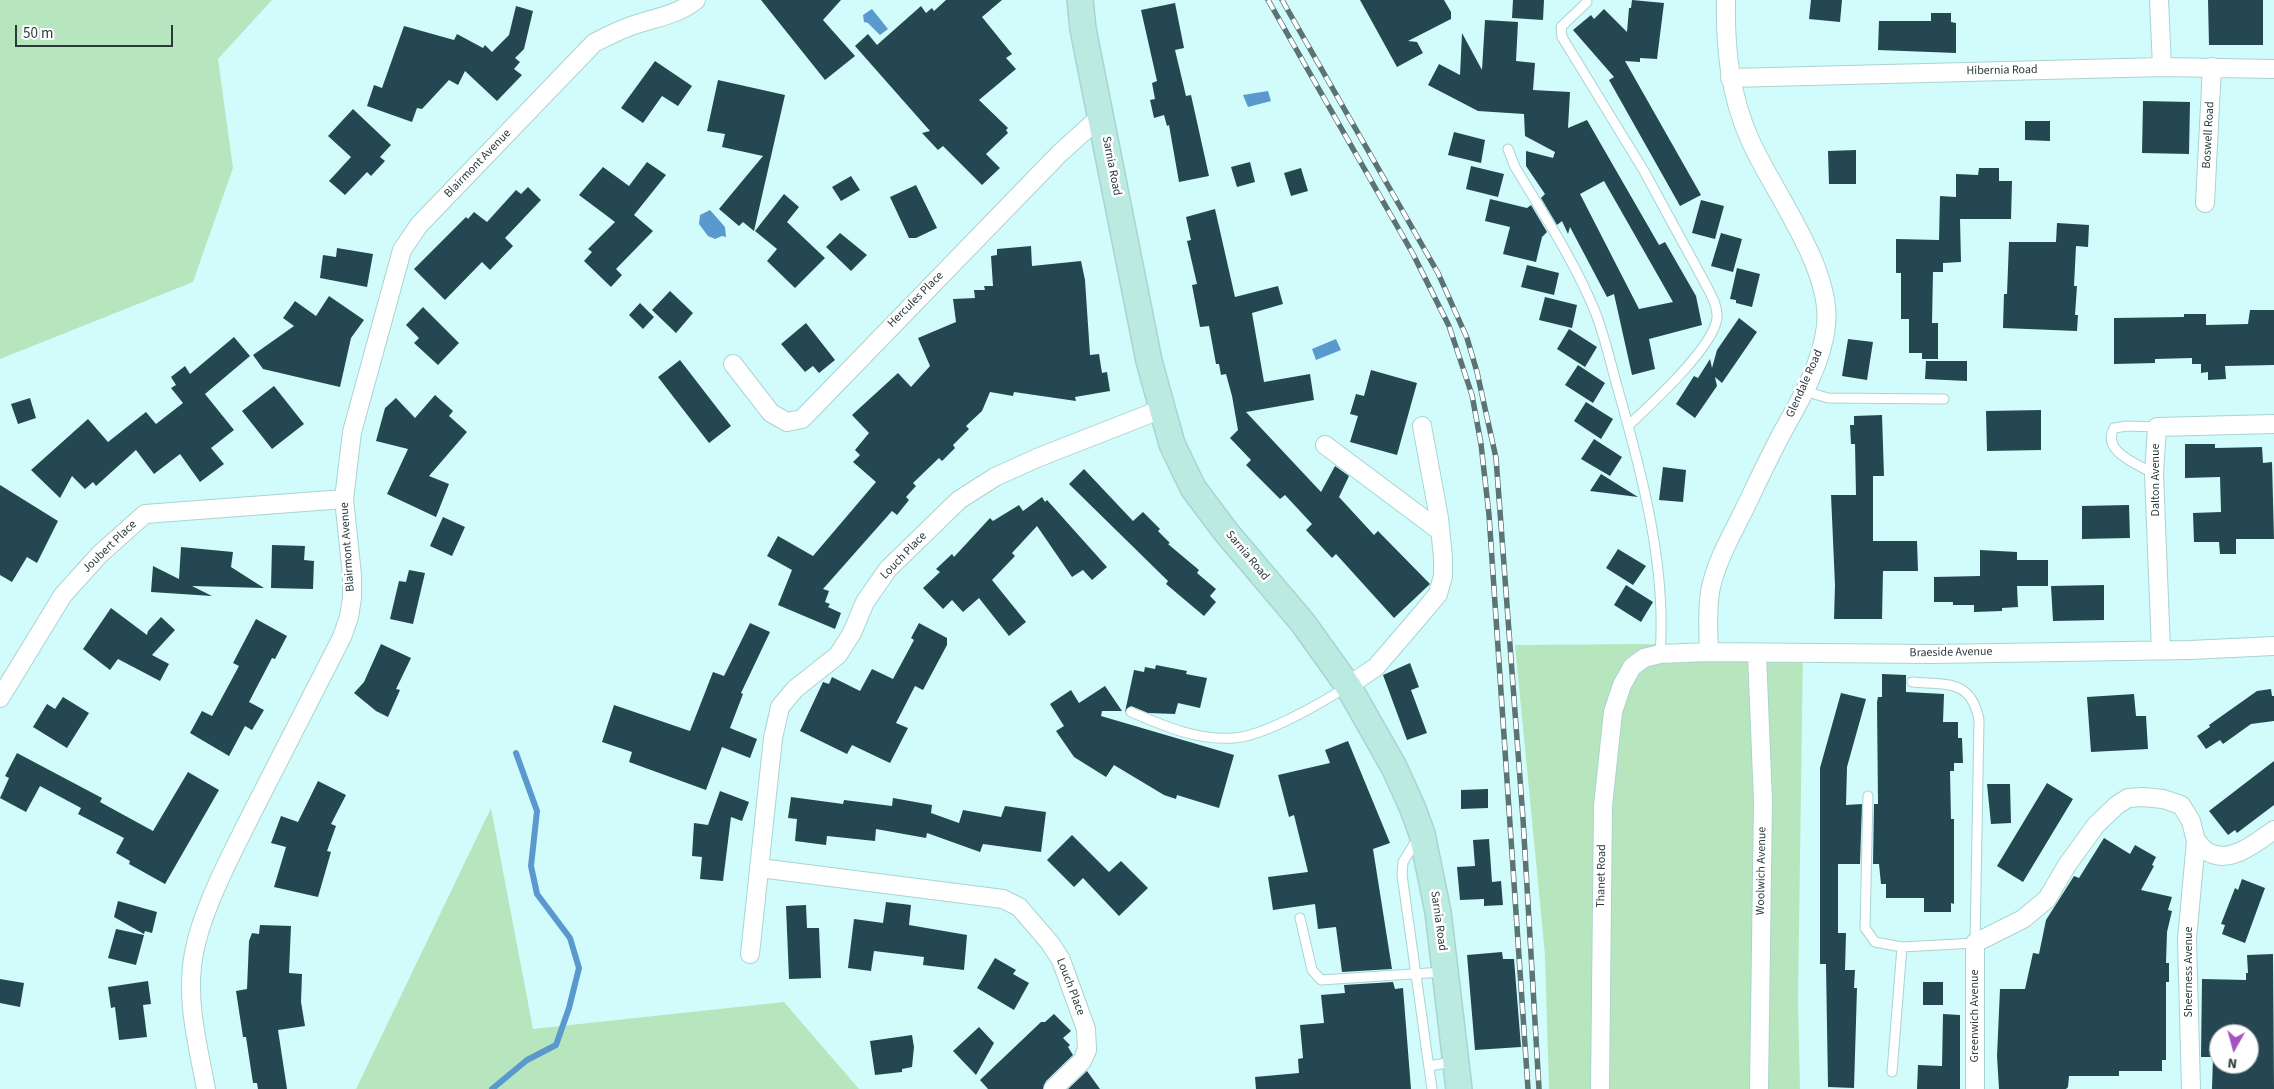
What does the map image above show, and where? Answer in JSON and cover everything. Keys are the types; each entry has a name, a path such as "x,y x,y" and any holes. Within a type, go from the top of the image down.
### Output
{"main road":[{"name":"Sarnia Road","path":"1080,0 1083,29 1149,361 1172,444 1193,488 1226,532 1304,623 1348,686 1394,767 1422,834 1438,912 1460,1089"}],"street":[{"name":"Blairmont Avenue","path":"206,1089 192,1012 191,981 194,953 202,925 231,855 342,637 349,617 352,575 344,499 352,432 402,250 419,225 594,43 627,27 666,16 696,0"},
{"name":"Glendale Road","path":"1710,652 1708,622 1710,592 1720,558 1804,392 1820,354 1826,326 1826,300 1816,269 1791,217 1750,142 1740,116 1730,78 1725,37 1726,0"},
{"path":"2159,0 2162,67"},
{"name":"Hibernia Road","path":"1730,78 2162,67 2274,69"},
{"name":"Boswell Road","path":"2206,203 2212,67"},
{"name":"Hercules Place","path":"733,364 771,413 787,422 802,419 1060,153 1101,116"},
{"name":"Louch Place","path":"750,954 773,738 780,707 795,689 838,655 852,633 865,602 888,569 959,500 995,477 1037,458 1162,409"},
{"name":"Dalton Avenue","path":"2161,650 2154,474 2157,427 2274,424"},
{"path":"1348,686 1376,667 1438,594 1443,576 1440,531 1422,426"},
{"path":"1325,445 1440,531"},
{"name":"Joubert Place","path":"0,698 64,594 100,554 145,514 344,499"},
{"name":"Braeside Avenue","path":"1632,668 1644,658 1660,654 1710,652 1757,654 1932,654 2274,646"},
{"name":"Woolwich Avenue","path":"1757,654 1763,801 1759,1089"},
{"name":"Thanet Road","path":"1600,1089 1603,806 1614,712 1622,684 1632,668"},
{"name":"Sheerness Avenue","path":"1975,942 2023,919 2047,899 2067,865 2096,826 2117,805 2128,798 2143,796 2163,799 2181,805 2191,821 2196,841 2187,939 2191,1086"},
{"path":"2196,841 2207,852 2228,855 2241,851 2274,830"},
{"name":"Louch Place","path":"760,868 1003,899 1019,907 1050,943 1061,960 1086,1030 1087,1050 1082,1061 1053,1089"},
{"name":"Greenwich Avenue","path":"1975,942 1975,1089"}],"lane":[{"path":"1587,2 1561,27 1562,37 1649,180 1715,303 1717,318 1708,340 1694,357 1628,426"},
{"path":"1508,149 1515,167 1578,275 1595,311 1628,426 1659,568 1662,618 1660,654"},
{"path":"1804,392 1828,398 1944,398"},
{"path":"2154,474 2120,454 2110,441 2114,428 2127,426 2157,427"},
{"path":"1868,796 1866,928 1875,942 1902,947 1975,942 1979,720 1976,706 1973,698 1966,691 1952,685 1912,682"},
{"path":"1131,712 1173,730 1204,736 1235,738 1258,733 1319,704 1348,686"},
{"path":"1422,834 1410,849 1403,862 1402,875 1432,1089"},
{"path":"1300,918 1312,970 1321,980 1445,972"},
{"path":"1892,1072 1902,947"},
{"path":"1429,1066 1456,1062"}],"green space":[{"path":"0,0 272,0 218,59 233,168 193,282 0,359"},
{"path":"1644,644 1803,647 1798,1002 1800,1089 1549,1089 1545,955 1515,645"},
{"path":"491,808 533,1029 784,1002 859,1089 356,1089"}],"water":[{"path":"872,9 888,29 880,35 868,23 864,22 863,15"},
{"path":"1268,91 1271,101 1248,107 1243,95"},
{"path":"710,210 725,227 726,237 722,236 715,239 708,236 699,224 700,215"},
{"path":"1336,339 1341,350 1316,360 1312,349"}],"building":[{"path":"761,0 841,0 823,20 855,56 825,80"},
{"path":"946,0 1002,0 982,17 1012,54 1006,58 1016,69 979,100 1008,128 1006,130 1008,133 986,154 1000,168 982,185 943,146 938,150 922,133 930,131 855,46 868,34 877,45 921,6 926,13 932,8 934,11"},
{"path":"1360,0 1444,0 1451,12 1451,19 1408,41 1417,42 1423,53 1397,67"},
{"path":"1513,0 1544,0 1543,20 1512,18"},
{"path":"1632,0 1664,3 1657,59 1640,58 1640,62 1625,61 1701,195 1680,206 1609,80 1614,77 1573,30 1591,15 1594,19 1604,9 1627,32 1629,8 1631,8"},
{"path":"1811,0 1842,0 1840,22 1809,19"},
{"path":"2208,0 2263,0 2263,45 2209,45"},
{"path":"1175,3 1184,48 1175,50 1186,96 1191,95 1209,176 1179,182 1169,125 1167,126 1164,115 1154,118 1150,100 1155,99 1152,83 1157,81 1141,10"},
{"path":"516,6 533,11 524,49 515,58 520,62 514,69 522,75 497,101 465,71 458,85 449,80 422,109 417,108 412,122 367,106 374,85 382,88 404,26 454,40 457,34 483,48 485,45 492,52 509,35"},
{"path":"1931,13 1951,13 1951,22 1956,23 1956,53 1878,50 1879,21 1931,21"},
{"path":"1485,20 1518,22 1516,61 1535,63 1533,90 1570,92 1568,128 1587,120 1659,245 1665,242 1696,296 1702,325 1649,339 1655,369 1632,375 1614,294 1607,297 1570,227 1568,234 1562,221 1557,225 1541,198 1545,194 1526,166 1526,151 1553,158 1555,152 1525,136 1524,114 1478,111 1428,85 1439,64 1460,75 1462,33 1482,70","holes":["1604,181 1673,302 1639,309 1580,194"]},
{"path":"655,61 692,86 678,106 662,96 643,123 621,108"},
{"path":"718,80 785,95 754,231 743,222 739,226 719,209 763,156 722,147 725,134 707,131"},
{"path":"2143,101 2190,102 2189,154 2142,153"},
{"path":"353,109 391,145 380,157 385,161 371,176 367,172 345,195 329,181 351,157 328,136"},
{"path":"2025,121 2050,121 2050,141 2025,140"},
{"path":"1454,132 1485,140 1481,163 1448,155"},
{"path":"1856,150 1856,184 1829,184 1828,151"},
{"path":"647,162 666,175 634,215 653,231 616,269 622,275 611,287 584,261 592,252 588,249 615,222 579,195 603,167 629,186"},
{"path":"1250,162 1255,182 1237,187 1231,167"},
{"path":"1471,166 1504,174 1498,197 1466,189"},
{"path":"1301,168 1308,191 1291,196 1284,173"},
{"path":"1979,168 1999,168 1999,181 2012,181 2011,219 1960,219 1961,262 1943,263 1943,272 1933,272 1932,323 1938,323 1938,359 1922,359 1922,353 1909,353 1909,319 1901,319 1901,273 1896,273 1896,239 1939,240 1940,196 1956,197 1956,174 1978,175"},
{"path":"851,176 860,190 841,201 832,187"},
{"path":"916,185 937,228 916,238 909,238 890,197"},
{"path":"528,187 541,200 505,238 513,246 490,270 482,262 445,300 414,269 466,217 468,219 474,212 487,222 516,190 521,194"},
{"path":"784,194 799,207 787,222 825,258 795,288 767,261 777,249 755,231"},
{"path":"1490,199 1527,208 1531,205 1547,232 1542,237 1536,262 1503,254 1510,227 1485,221"},
{"path":"1701,200 1724,206 1715,239 1692,233"},
{"path":"1215,209 1235,297 1278,286 1283,304 1252,313 1264,382 1310,374 1314,400 1246,412 1321,492 1335,466 1349,476 1339,497 1374,535 1378,531 1430,584 1394,618 1336,554 1332,558 1306,530 1312,524 1285,495 1280,499 1246,465 1251,460 1230,438 1238,430 1232,396 1226,374 1221,375 1219,364 1216,364 1209,326 1200,327 1192,285 1197,284 1187,241 1191,240 1186,217"},
{"path":"2057,223 2089,225 2088,247 2076,246 2074,286 2077,286 2075,315 2078,315 2077,331 2003,328 2004,294 2007,294 2009,242 2056,242"},
{"path":"840,233 867,255 851,271 826,247"},
{"path":"1721,233 1742,239 1733,272 1711,266"},
{"path":"1031,246 1032,266 1081,261 1085,280 1090,355 1099,354 1102,373 1107,372 1110,391 1075,397 1076,401 1014,392 1013,396 990,392 982,411 966,426 969,429 953,445 955,448 942,461 939,458 913,483 916,486 906,497 909,500 897,515 892,511 823,589 829,591 825,602 830,604 828,607 841,613 835,629 778,605 792,570 767,556 778,536 813,556 876,482 853,462 860,455 855,450 869,433 852,415 898,373 911,387 930,366 918,338 956,322 953,299 975,298 974,290 985,290 984,286 993,286 991,256 997,255 997,249"},
{"path":"337,248 373,254 367,287 320,278 323,255 336,257"},
{"path":"1527,265 1559,273 1554,295 1521,287"},
{"path":"1737,268 1760,274 1752,307 1736,303 1736,300 1730,299"},
{"path":"670,291 693,313 676,333 652,310"},
{"path":"329,296 364,320 351,338 340,387 263,369 253,355 294,326 283,318 295,301 316,316"},
{"path":"1545,297 1577,305 1572,328 1539,320"},
{"path":"640,303 654,317 643,329 629,315"},
{"path":"423,307 459,343 438,365 414,343 419,338 406,325"},
{"path":"2250,310 2274,310 2274,365 2225,366 2226,379 2208,380 2208,372 2201,373 2201,364 2192,364 2192,358 2155,359 2155,363 2114,364 2114,318 2184,317 2184,314 2206,314 2206,325 2248,324"},
{"path":"1739,318 1757,332 1722,383 1715,377 1717,386 1695,418 1676,404 1694,376 1698,378 1710,359 1712,368 1717,350"},
{"path":"806,323 835,360 819,373 813,366 805,372 781,344"},
{"path":"1569,329 1597,347 1585,367 1557,349"},
{"path":"234,337 250,356 205,394 234,430 211,448 224,464 200,482 180,454 154,474 136,450 96,486 93,482 85,489 72,476 60,498 31,470 88,419 108,442 146,412 156,424 183,403 171,388 176,385 171,377 185,366 190,374"},
{"path":"1848,339 1873,342 1867,380 1842,376"},
{"path":"680,360 731,426 709,443 658,377"},
{"path":"1926,361 1967,361 1967,381 1925,379"},
{"path":"1578,365 1605,383 1593,403 1565,385"},
{"path":"1371,370 1417,383 1397,455 1350,442 1358,416 1350,414 1356,394 1364,396"},
{"path":"274,386 304,424 272,449 242,411"},
{"path":"435,395 453,411 449,416 467,432 429,476 449,484 436,517 387,494 408,449 376,441 385,408 396,398 415,418"},
{"path":"30,398 36,418 18,424 11,404"},
{"path":"1586,402 1613,419 1601,439 1574,421"},
{"path":"2041,410 2041,450 1987,451 1986,411"},
{"path":"1882,415 1884,476 1873,476 1873,541 1917,541 1918,571 1883,571 1882,619 1834,619 1835,585 1831,495 1856,495 1855,444 1851,444 1850,425 1854,425 1854,416"},
{"path":"1594,439 1622,457 1610,476 1581,459"},
{"path":"2185,444 2215,444 2215,448 2262,447 2263,463 2272,462 2274,539 2236,539 2236,554 2220,554 2219,542 2194,542 2193,513 2221,512 2220,477 2185,478"},
{"path":"1663,467 1686,470 1683,502 1659,500"},
{"path":"1084,469 1133,521 1143,512 1160,529 1158,531 1170,543 1168,544 1199,570 1197,573 1216,589 1210,596 1216,602 1204,616 1166,584 1168,581 1069,484"},
{"path":"1601,474 1638,497 1590,491"},
{"path":"0,485 58,521 37,563 27,557 12,582 0,575"},
{"path":"1042,497 1045,502 1047,500 1107,567 1092,580 1083,570 1072,577 1037,526 1012,553 1015,556 992,580 1026,622 1009,636 979,598 963,612 952,600 943,609 923,588 940,572 936,569 952,554 954,557 990,518 993,521 1019,505 1023,511"},
{"path":"2129,505 2130,538 2082,539 2082,506"},
{"path":"443,517 465,527 452,556 430,546"},
{"path":"272,545 305,546 304,560 314,561 313,589 271,588"},
{"path":"181,547 233,552 231,567 264,588 192,586 212,596 151,592 153,566 179,579"},
{"path":"1618,549 1646,566 1633,585 1606,568"},
{"path":"1980,550 2017,552 2017,560 2048,560 2048,586 2017,586 2018,607 2002,608 2002,611 1974,612 1974,605 1953,605 1953,602 1934,602 1934,577 1980,576"},
{"path":"409,570 425,573 413,624 390,619 399,581 406,582"},
{"path":"1626,585 1653,602 1641,622 1614,605"},
{"path":"2104,585 2104,620 2053,621 2051,586"},
{"path":"111,608 147,635 148,631 161,617 175,630 152,655 169,664 160,681 118,659 110,670 83,649"},
{"path":"256,619 287,636 275,659 272,658 249,702 264,710 252,730 245,726 229,756 190,733 202,711 212,716 239,666 233,663"},
{"path":"750,623 770,632 741,693 743,694 730,728 757,739 750,758 722,747 706,790 629,762 632,752 602,742 614,705 690,731 713,672 724,676"},
{"path":"919,623 947,638 947,645 923,690 915,686 896,723 908,728 890,763 852,745 847,754 800,731 823,682 829,684 832,677 860,691 872,669 893,679 914,640 911,638"},
{"path":"381,644 411,658 396,689 400,690 388,717 376,711 354,693 364,682"},
{"path":"1410,663 1419,687 1411,690 1427,733 1407,740 1383,675"},
{"path":"1156,665 1187,671 1186,674 1207,678 1200,708 1178,703 1175,714 1148,713 1131,706 1125,712 1134,670 1144,672 1145,667 1155,669"},
{"path":"1882,674 1906,675 1906,692 1944,694 1943,722 1958,722 1958,738 1962,738 1963,763 1954,763 1954,771 1950,771 1951,819 1954,819 1954,904 1951,903 1951,912 1924,912 1924,898 1886,898 1886,884 1881,884 1879,864 1873,864 1874,804 1878,804 1877,702 1878,697 1882,697"},
{"path":"1105,686 1122,711 1102,711 1101,716 1234,755 1219,808 1177,795 1176,799 1164,795 1114,765 1106,777 1074,757 1056,731 1064,726 1050,704 1071,690 1079,703"},
{"path":"2271,689 2272,696 2274,696 2274,721 2251,724 2223,744 2220,740 2206,749 2197,736 2210,727 2209,725 2257,691"},
{"path":"1841,693 1866,699 1847,767 1846,805 1862,804 1860,864 1838,864 1838,933 1846,933 1845,970 1855,970 1854,988 1857,988 1854,1088 1828,1087 1826,964 1820,964 1820,768"},
{"path":"2134,694 2136,716 2146,716 2148,749 2091,752 2087,697"},
{"path":"63,697 89,713 67,748 33,727 47,704 55,709"},
{"path":"1348,741 1390,843 1373,849 1392,969 1342,972 1336,927 1318,929 1315,904 1273,910 1268,877 1308,872 1294,815 1289,817 1278,775 1330,763 1325,750"},
{"path":"17,753 102,798 100,802 153,831 188,772 219,790 165,884 129,864 130,861 116,853 124,838 78,814 81,808 40,786 26,812 0,798 9,778 5,776"},
{"path":"2274,761 2274,805 2237,833 2235,830 2228,835 2209,811"},
{"path":"318,781 346,795 331,824 336,826 327,851 331,852 318,897 274,887 286,847 271,843 281,816 298,822"},
{"path":"2047,783 2073,799 2023,882 1997,866"},
{"path":"1987,784 2010,784 2011,823 1991,824"},
{"path":"1488,789 1488,808 1461,809 1461,790"},
{"path":"720,791 749,802 742,821 731,817 723,881 700,879 702,857 692,856 694,823 708,825"},
{"path":"791,797 843,804 844,800 892,806 893,798 932,805 931,813 959,823 963,810 1001,817 1005,806 1046,812 1041,852 983,844 980,852 927,833 926,838 876,829 875,841 827,836 826,845 795,841 797,819 788,818"},
{"path":"1072,835 1109,872 1121,861 1148,888 1119,916 1083,878 1074,887 1047,860"},
{"path":"2104,838 2130,854 2135,845 2156,857 2152,865 2154,866 2141,890 2172,897 2168,910 2172,911 2167,932 2166,963 2169,963 2169,982 2166,982 2166,1060 2162,1060 2162,1071 2119,1071 2119,1076 2069,1076 2066,1089 1999,1089 1997,1056 2000,989 2025,989 2033,953 2039,954 2046,920 2074,876 2079,878"},
{"path":"1489,839 1492,882 1501,881 1503,905 1484,906 1484,899 1460,900 1457,867 1475,866 1473,840"},
{"path":"2242,879 2265,888 2245,943 2222,934 2225,925 2221,924 2235,888 2238,890"},
{"path":"118,901 157,912 152,933 145,931 144,934 114,917"},
{"path":"886,902 911,905 909,925 967,935 964,970 923,965 924,957 874,951 871,971 848,968 854,919 883,923"},
{"path":"806,905 807,928 819,928 821,978 789,979 786,906"},
{"path":"260,925 291,926 289,973 302,974 301,1002 305,1026 278,1030 287,1089 258,1089 257,1083 253,1083 246,1037 243,1037 236,991 247,989 249,941 252,933 259,934"},
{"path":"116,929 144,935 136,965 108,958"},
{"path":"1502,952 1503,959 1514,959 1521,1047 1475,1050 1467,955"},
{"path":"2273,954 2274,1089 2212,1089 2212,1074 2259,1074 2259,1024 2209,1024 2209,1057 2201,1057 2202,979 2246,980 2246,973 2248,973 2247,955"},
{"path":"995,958 1016,970 1013,974 1029,983 1014,1010 977,988"},
{"path":"0,979 24,983 20,1007 0,1003"},
{"path":"148,981 151,1004 143,1005 147,1037 119,1040 115,1007 111,1008 108,987"},
{"path":"1393,982 1395,989 1403,988 1411,1089 1256,1089 1255,1077 1299,1073 1298,1059 1303,1058 1300,1025 1324,1023 1321,995 1345,993 1344,985"},
{"path":"1923,982 1943,982 1943,1005 1923,1005"},
{"path":"1054,1014 1071,1031 1063,1038 1070,1045 1068,1047 1073,1055 1046,1081 1043,1089 988,1089 980,1080 1041,1022 1045,1022"},
{"path":"1943,1014 1960,1015 1960,1089 1917,1089 1918,1065 1942,1066"},
{"path":"979,1027 994,1043 976,1075 953,1051"},
{"path":"912,1035 914,1047 912,1067 902,1069 902,1072 875,1075 870,1041"},
{"path":"1087,1071 1100,1089 1068,1089"}],"waterway":[{"path":"492,1089 527,1060 556,1045 569,1008 579,968 570,938 537,894 531,866 537,811 516,753"}],"railway":[{"path":"1268,0 1413,254 1449,326 1472,395 1481,444 1489,515 1528,1089"},
{"path":"1282,0 1438,273 1467,338 1477,372 1496,458 1523,819 1539,1089"}]}
